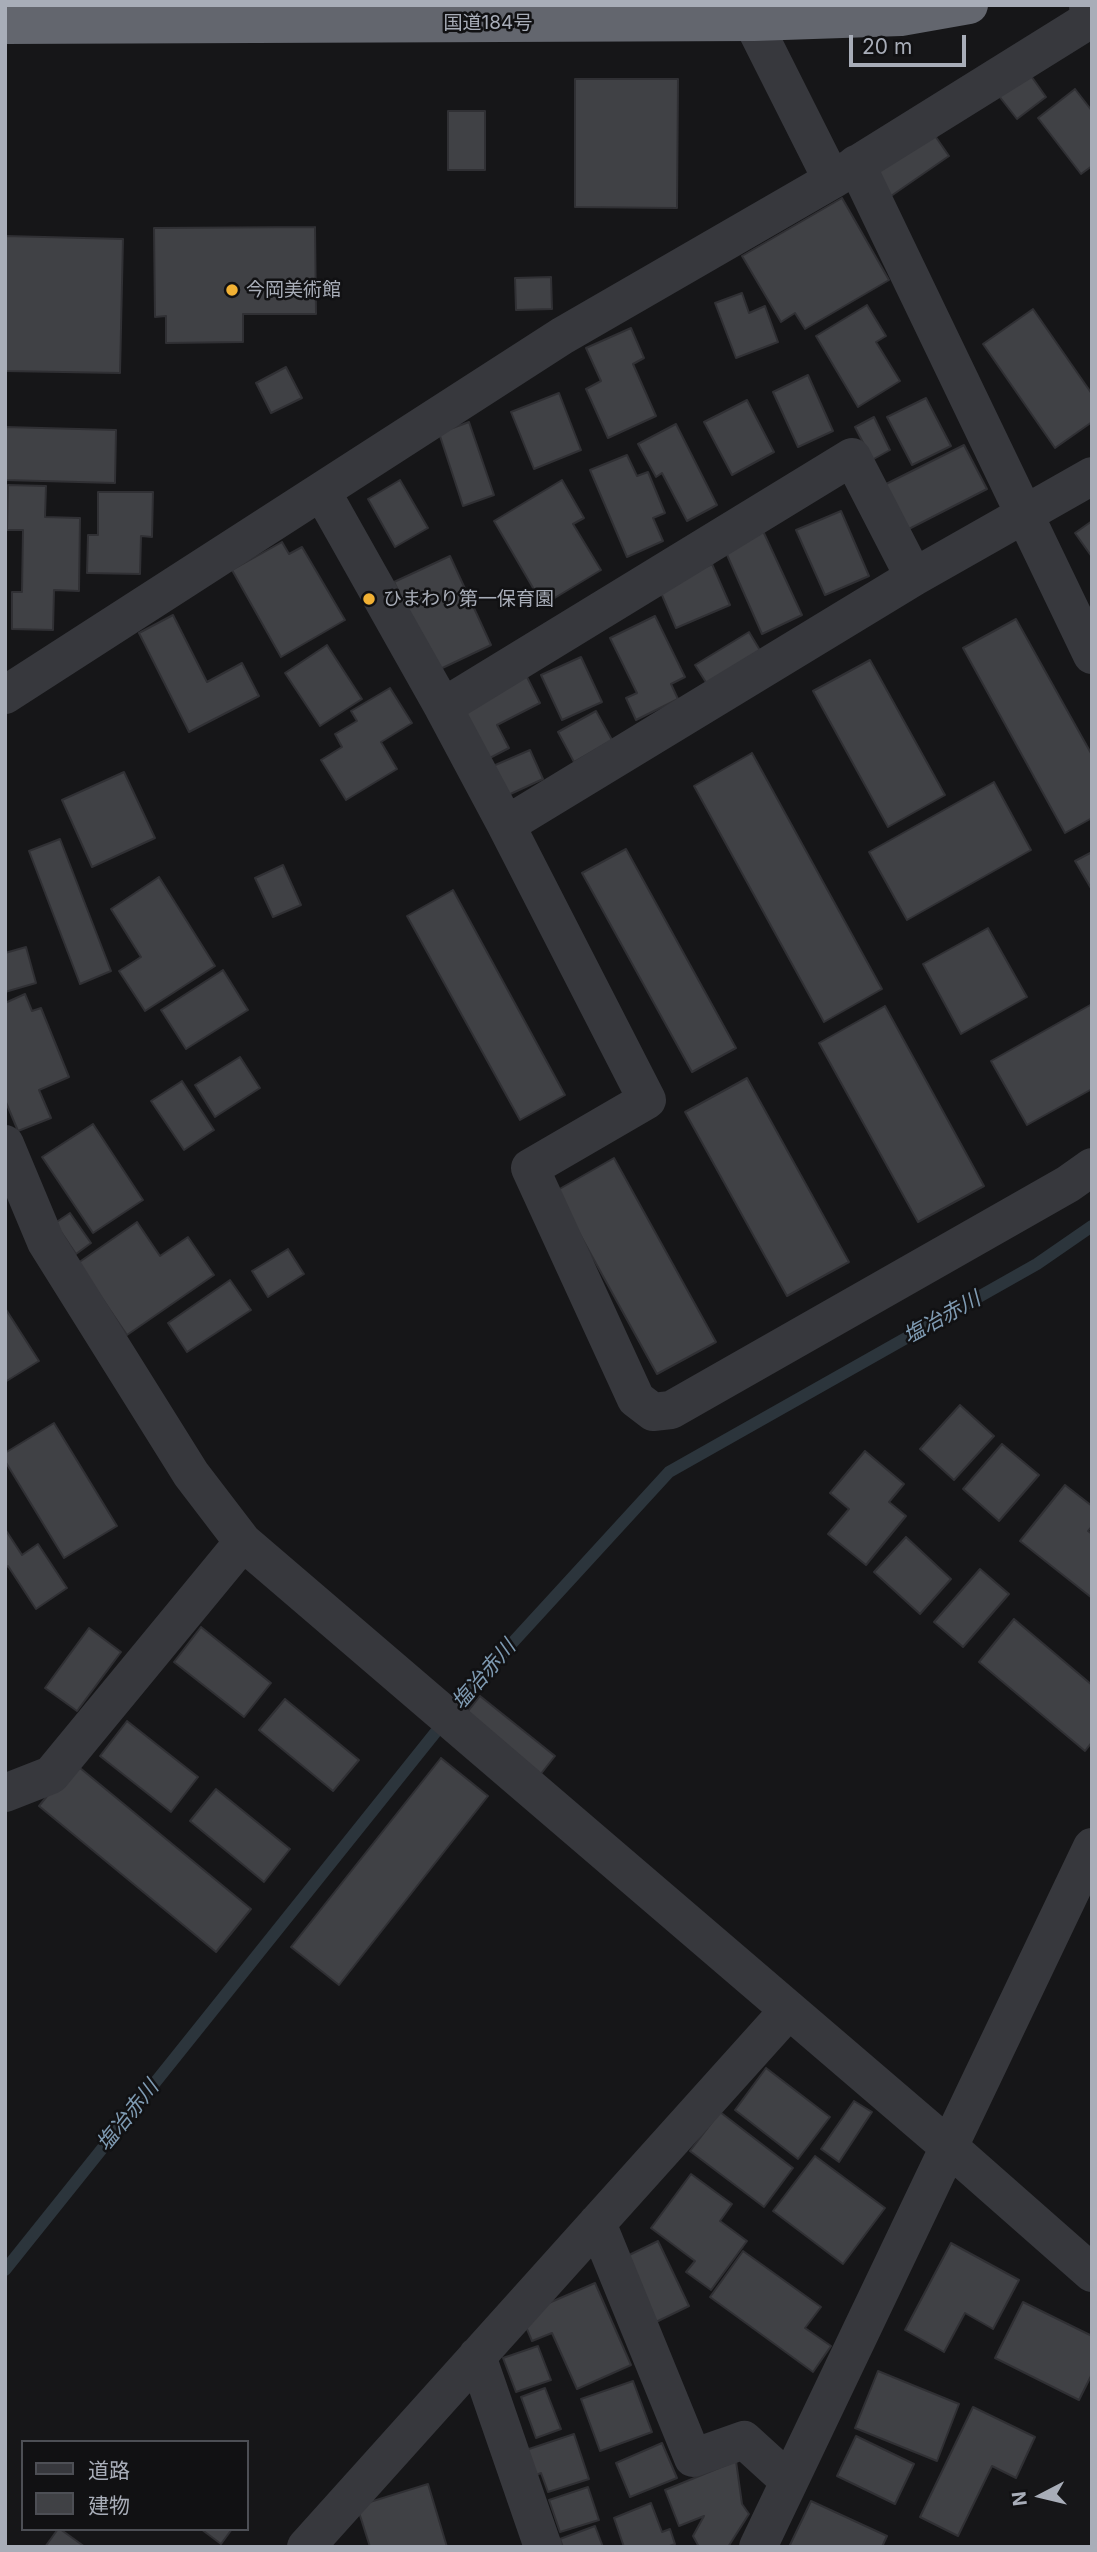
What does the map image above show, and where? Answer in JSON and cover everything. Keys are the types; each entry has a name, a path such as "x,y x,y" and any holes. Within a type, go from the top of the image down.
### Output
{"highway":[{"name":"国道184号","path":"5,24 749,13 901,17 969,5"}],"street":[{"path":"749,13 844,172 1025,516 1092,656"},
{"path":"5,695 562,336 844,172 1090,17"},
{"path":"443,707 852,457 915,577"},
{"path":"506,825 915,577 1092,476"},
{"path":"322,492 443,707 647,1100 530,1168 635,1399 653,1412 671,1410 1068,1184 1092,1167"},
{"path":"5,1144 46,1242 191,1474 243,1542 949,2147 1092,2273"},
{"path":"5,1793 51,1775 243,1542"},
{"path":"758,2547 1092,1847"},
{"path":"306,2547 788,2011"},
{"path":"597,2222 693,2458 744,2440 789,2481"},
{"path":"477,2356 543,2547"}],"building":[{"path":"1029,73 1046,97 1017,119 999,96"},
{"path":"575,79 678,79 677,208 575,207"},
{"path":"1075,89 1092,111 1092,166 1081,174 1038,118"},
{"path":"448,111 485,111 485,170 448,170"},
{"path":"931,130 949,156 891,196 873,170"},
{"path":"842,198 889,280 805,329 795,313 781,322 742,256"},
{"path":"315,227 316,314 243,314 243,342 166,343 166,316 155,317 154,228"},
{"path":"5,236 123,239 120,373 5,371"},
{"path":"551,277 552,309 516,310 515,278"},
{"path":"742,293 749,313 765,306 778,342 736,358 715,303"},
{"path":"867,305 886,336 876,342 900,381 858,407 816,336"},
{"path":"1033,309 1092,394 1092,422 1055,448 983,344"},
{"path":"631,328 644,358 633,364 656,416 608,438 586,389 601,381 586,348"},
{"path":"286,367 302,398 271,413 256,383"},
{"path":"808,375 833,431 798,447 773,392"},
{"path":"559,393 581,450 534,469 511,412"},
{"path":"926,398 951,446 912,465 887,417"},
{"path":"747,400 774,452 732,475 704,422"},
{"path":"874,417 890,450 872,460 855,427"},
{"path":"469,422 494,495 463,506 439,433"},
{"path":"676,424 717,505 687,521 662,473 656,477 638,444"},
{"path":"5,427 116,430 115,483 5,480"},
{"path":"964,445 987,489 903,532 880,487"},
{"path":"627,455 637,476 648,472 665,513 653,518 663,541 627,557 590,470"},
{"path":"400,480 428,528 395,547 368,499"},
{"path":"562,480 584,518 573,524 601,570 543,605 494,521"},
{"path":"8,485 46,486 45,517 80,518 79,591 54,590 53,630 12,629 12,592 22,592 23,530 7,530"},
{"path":"98,492 153,492 152,537 141,536 140,574 87,573 88,535 98,535"},
{"path":"841,511 869,576 825,595 796,530"},
{"path":"1092,521 1092,557 1075,533"},
{"path":"763,531 802,615 762,634 724,548"},
{"path":"282,542 289,554 302,547 345,620 281,657 232,570"},
{"path":"450,556 491,645 436,671 394,582"},
{"path":"712,564 730,605 676,628 659,588"},
{"path":"173,615 207,682 242,663 259,696 189,732 139,633"},
{"path":"655,616 685,677 671,684 678,699 636,720 626,698 637,693 610,638"},
{"path":"1016,619 1092,755 1092,818 1065,833 963,648"},
{"path":"749,632 761,652 707,684 695,665"},
{"path":"327,645 362,699 320,726 285,673"},
{"path":"581,657 602,702 562,720 541,675"},
{"path":"870,660 945,795 888,827 813,691"},
{"path":"524,671 540,703 497,725 509,748 484,761 456,706"},
{"path":"390,688 412,723 381,742 397,769 346,800 321,760 342,747 335,734 357,721 351,711"},
{"path":"596,711 612,740 574,762 558,732"},
{"path":"530,750 543,779 506,796 493,766"},
{"path":"752,753 882,989 824,1022 694,786"},
{"path":"124,772 155,838 92,867 62,800"},
{"path":"994,782 1031,850 907,920 869,852"},
{"path":"60,839 111,971 80,984 29,851"},
{"path":"626,849 736,1048 692,1072 582,873"},
{"path":"1092,852 1092,890 1075,861"},
{"path":"283,865 301,905 273,917 255,878"},
{"path":"159,877 215,966 145,1011 119,971 141,957 111,909"},
{"path":"453,890 565,1095 520,1120 407,916"},
{"path":"988,928 1027,997 961,1034 923,964"},
{"path":"26,947 36,983 5,992 5,953"},
{"path":"223,970 248,1010 186,1049 161,1010"},
{"path":"25,994 32,1011 41,1008 69,1077 39,1090 51,1118 18,1131 5,1100 5,1003"},
{"path":"1092,1004 1092,1089 1027,1125 991,1061"},
{"path":"885,1006 984,1186 918,1222 819,1043"},
{"path":"240,1057 260,1088 215,1117 195,1085"},
{"path":"747,1078 849,1262 787,1296 685,1112"},
{"path":"182,1081 214,1130 184,1150 151,1101"},
{"path":"93,1124 143,1200 93,1233 42,1157"},
{"path":"614,1158 716,1342 657,1374 556,1191"},
{"path":"70,1213 91,1243 76,1254 55,1223"},
{"path":"137,1222 160,1256 188,1237 214,1275 127,1335 78,1263"},
{"path":"288,1249 304,1274 268,1297 252,1271"},
{"path":"230,1280 251,1310 187,1352 168,1323"},
{"path":"5,1308 39,1361 5,1382"},
{"path":"960,1405 994,1436 954,1480 920,1449"},
{"path":"54,1423 117,1526 64,1558 5,1461 5,1453"},
{"path":"1002,1444 1039,1475 999,1521 963,1489"},
{"path":"865,1451 904,1484 889,1502 906,1516 866,1565 828,1534 849,1509 830,1493"},
{"path":"1065,1485 1092,1506 1092,1526 1088,1531 1092,1534 1092,1598 1020,1541"},
{"path":"5,1529 22,1555 38,1544 67,1588 36,1609 8,1566 5,1568"},
{"path":"906,1537 951,1579 920,1614 874,1572"},
{"path":"980,1569 1009,1594 963,1647 934,1622"},
{"path":"1014,1619 1092,1685 1092,1742 1085,1751 979,1662"},
{"path":"201,1627 271,1683 244,1717 174,1662"},
{"path":"89,1628 121,1652 77,1711 45,1688"},
{"path":"480,1696 555,1756 536,1780 461,1720"},
{"path":"285,1699 359,1760 333,1791 259,1730"},
{"path":"127,1721 198,1777 171,1812 100,1756"},
{"path":"441,1758 488,1796 339,1985 291,1947"},
{"path":"74,1763 251,1909 216,1952 39,1806"},
{"path":"216,1789 290,1849 264,1882 190,1821"},
{"path":"766,2068 830,2117 798,2159 735,2110"},
{"path":"854,2101 872,2112 839,2162 821,2149"},
{"path":"720,2112 793,2168 764,2207 690,2151"},
{"path":"815,2156 885,2208 843,2264 773,2211"},
{"path":"691,2174 732,2204 720,2221 747,2241 711,2290 686,2272 695,2261 651,2228"},
{"path":"658,2241 689,2306 654,2323 623,2258"},
{"path":"951,2243 1019,2280 993,2329 965,2313 944,2352 905,2330"},
{"path":"743,2251 821,2307 805,2328 831,2346 813,2372 710,2297"},
{"path":"595,2283 631,2365 577,2389 552,2333 532,2341 521,2315"},
{"path":"1023,2302 1092,2336 1092,2374 1079,2400 995,2358"},
{"path":"538,2346 551,2380 516,2392 503,2358"},
{"path":"878,2371 959,2404 937,2461 855,2428"},
{"path":"633,2381 652,2432 600,2451 581,2399"},
{"path":"545,2388 561,2429 536,2438 521,2397"},
{"path":"973,2407 1035,2437 1016,2478 992,2466 958,2536 920,2517"},
{"path":"574,2434 589,2479 548,2492 541,2473 531,2477 523,2451"},
{"path":"856,2436 914,2464 895,2504 837,2476"},
{"path":"662,2443 677,2478 630,2497 616,2463"},
{"path":"736,2461 742,2504 749,2514 728,2547 699,2547 693,2536 704,2516 679,2526 665,2490"},
{"path":"428,2484 447,2547 370,2547 357,2506"},
{"path":"588,2487 599,2520 560,2532 549,2500"},
{"path":"811,2501 887,2536 882,2547 789,2547"},
{"path":"651,2503 662,2532 670,2529 675,2544 667,2547 624,2547 614,2518"},
{"path":"595,2526 603,2547 563,2547 560,2539"},
{"path":"57,2531 63,2531 85,2547 45,2547"},
{"path":"204,2531 231,2531 221,2544"}],"waterway":[{"name":"塩冶赤川","path":"5,2270 471,1688 669,1472 1037,1264 1092,1226"}],"place":[{"name":"今岡美術館","path":"232,290"},
{"name":"ひまわり第一保育園","path":"369,599"}]}
